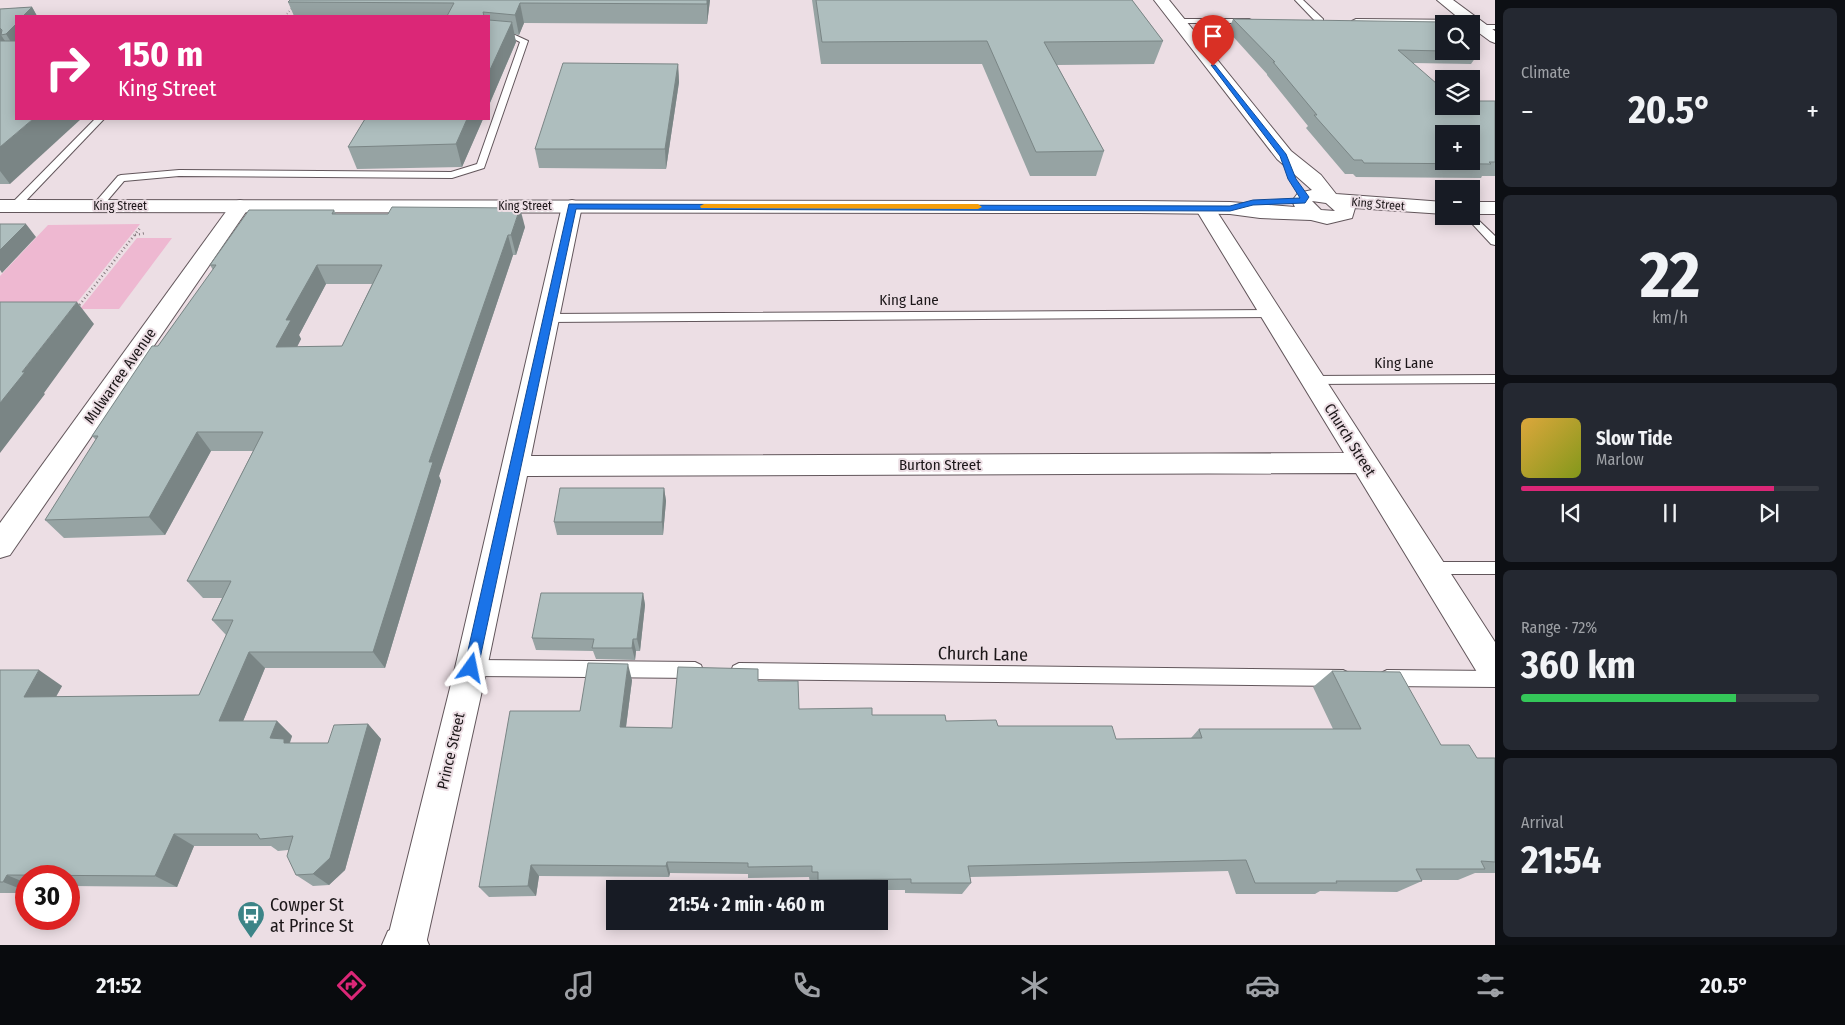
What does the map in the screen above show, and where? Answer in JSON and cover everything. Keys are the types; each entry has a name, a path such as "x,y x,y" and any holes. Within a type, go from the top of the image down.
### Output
{"street":[{"path":"1161,0 1284,156 1314,179 1337,204"},
{"path":"1444,0 1464,15"},
{"path":"1480,27 1495,38"},
{"path":"1284,156 1292,179 1307,204"},
{"name":"King Street","path":"7,206 1230,208 1260,212 1307,204 1315,195 1337,204 1384,213 1419,208 1435,208"},
{"name":"Mulwarree Avenue","path":"0,546 240,206"},
{"name":"Prince Street","path":"407,945 471,668 572,206"},
{"name":"Church Street","path":"1205,208 1495,672"},
{"path":"1480,208 1495,208"},
{"name":"Burton Street","path":"515,466 1365,463"},
{"path":"402,945 407,945"}],"lane":[{"path":"1299,0 1320,20"},
{"path":"1178,21 1255,21"},
{"path":"1311,21 1330,21"},
{"path":"1348,21 1435,23"},
{"path":"1480,25 1495,27"},
{"path":"97,206 121,178 179,173 452,175 472,170 480,166 524,40 515,37 490,36"},
{"path":"7,206 99,120"},
{"path":"1479,225 1495,242"},
{"name":"King Lane","path":"548,318 1271,314"},
{"name":"King Lane","path":"1312,380 1495,379"},
{"path":"1430,568 1495,568"},
{"name":"Church Lane","path":"471,668 1495,679"}],"path":[{"path":"286,15 299,0"},
{"path":"74,312 143,224"},
{"path":"135,235 146,233"}],"shaded area":[{"path":"140,224 71,310 0,310 0,276 48,225"},
{"path":"137,238 172,238 119,309 80,309"}],"building":[{"path":"290,0 707,0 707,4 520,3 515,15 483,12 484,15 448,15 454,3 288,2"},
{"path":"816,0 1132,0 1163,41 1044,42 1104,151 1036,152 987,41 822,42"},
{"path":"32,7 24,15 15,15 15,25 6,34 1,35 0,9"},
{"path":"1233,19 1435,22 1435,51 1398,50 1435,82 1435,115 1480,115 1480,101 1495,101 1495,162 1480,164 1480,125 1435,125 1435,164 1364,163 1362,160 1354,160 1314,115 1317,115 1273,62 1275,62"},
{"path":"490,20 512,22 490,70"},
{"path":"0,41 15,41 15,120 32,120 0,147"},
{"path":"563,63 678,64 665,149 535,149"},
{"path":"364,120 467,120 456,144 348,147"},
{"path":"392,207 520,208 511,235 508,235 429,462 433,462 373,652 249,652 219,721 277,721 270,738 284,739 284,743 328,743 334,725 368,724 330,858 313,874 296,875 287,856 293,836 260,839 257,834 174,834 155,876 80,875 80,865 15,865 15,875 7,875 3,882 0,882 0,670 39,670 24,697 199,695 233,620 212,620 231,581 187,581 263,432 197,432 149,517 45,520 98,436 92,436 152,346 158,346 216,265 210,265 249,210 334,210 332,214 388,214","holes":["317,265 382,265 342,346 276,347 291,320 286,320"]},
{"path":"0,224 26,224 0,250"},
{"path":"0,302 77,302 0,403"},
{"path":"560,488 664,488 662,522 554,522"},
{"path":"541,593 643,593 637,639 633,639 632,648 592,648 594,639 532,638"},
{"path":"588,663 628,664 620,727 672,728 678,667 758,669 758,681 798,681 799,709 872,708 872,715 945,715 946,721 996,720 998,726 1112,726 1116,739 1202,738 1199,729 1361,729 1332,671 1400,672 1441,745 1469,745 1477,758 1495,758 1495,862 1481,861 1485,869 1416,869 1422,881 1336,881 1337,883 1255,883 1246,860 968,866 971,883 911,883 911,879 818,880 818,872 812,872 812,866 748,867 748,863 667,862 666,866 531,865 528,886 479,887 510,711 580,711"}],"slow traffic":[{"path":"704,206 978,207"}],"place":[{"name":"Cowper St at Prince St","path":"251,939"}],"route":[{"path":"471,668 572,206 1230,208 1253,203 1302,201 1305,197 1292,179 1284,156 1213,66"}]}
